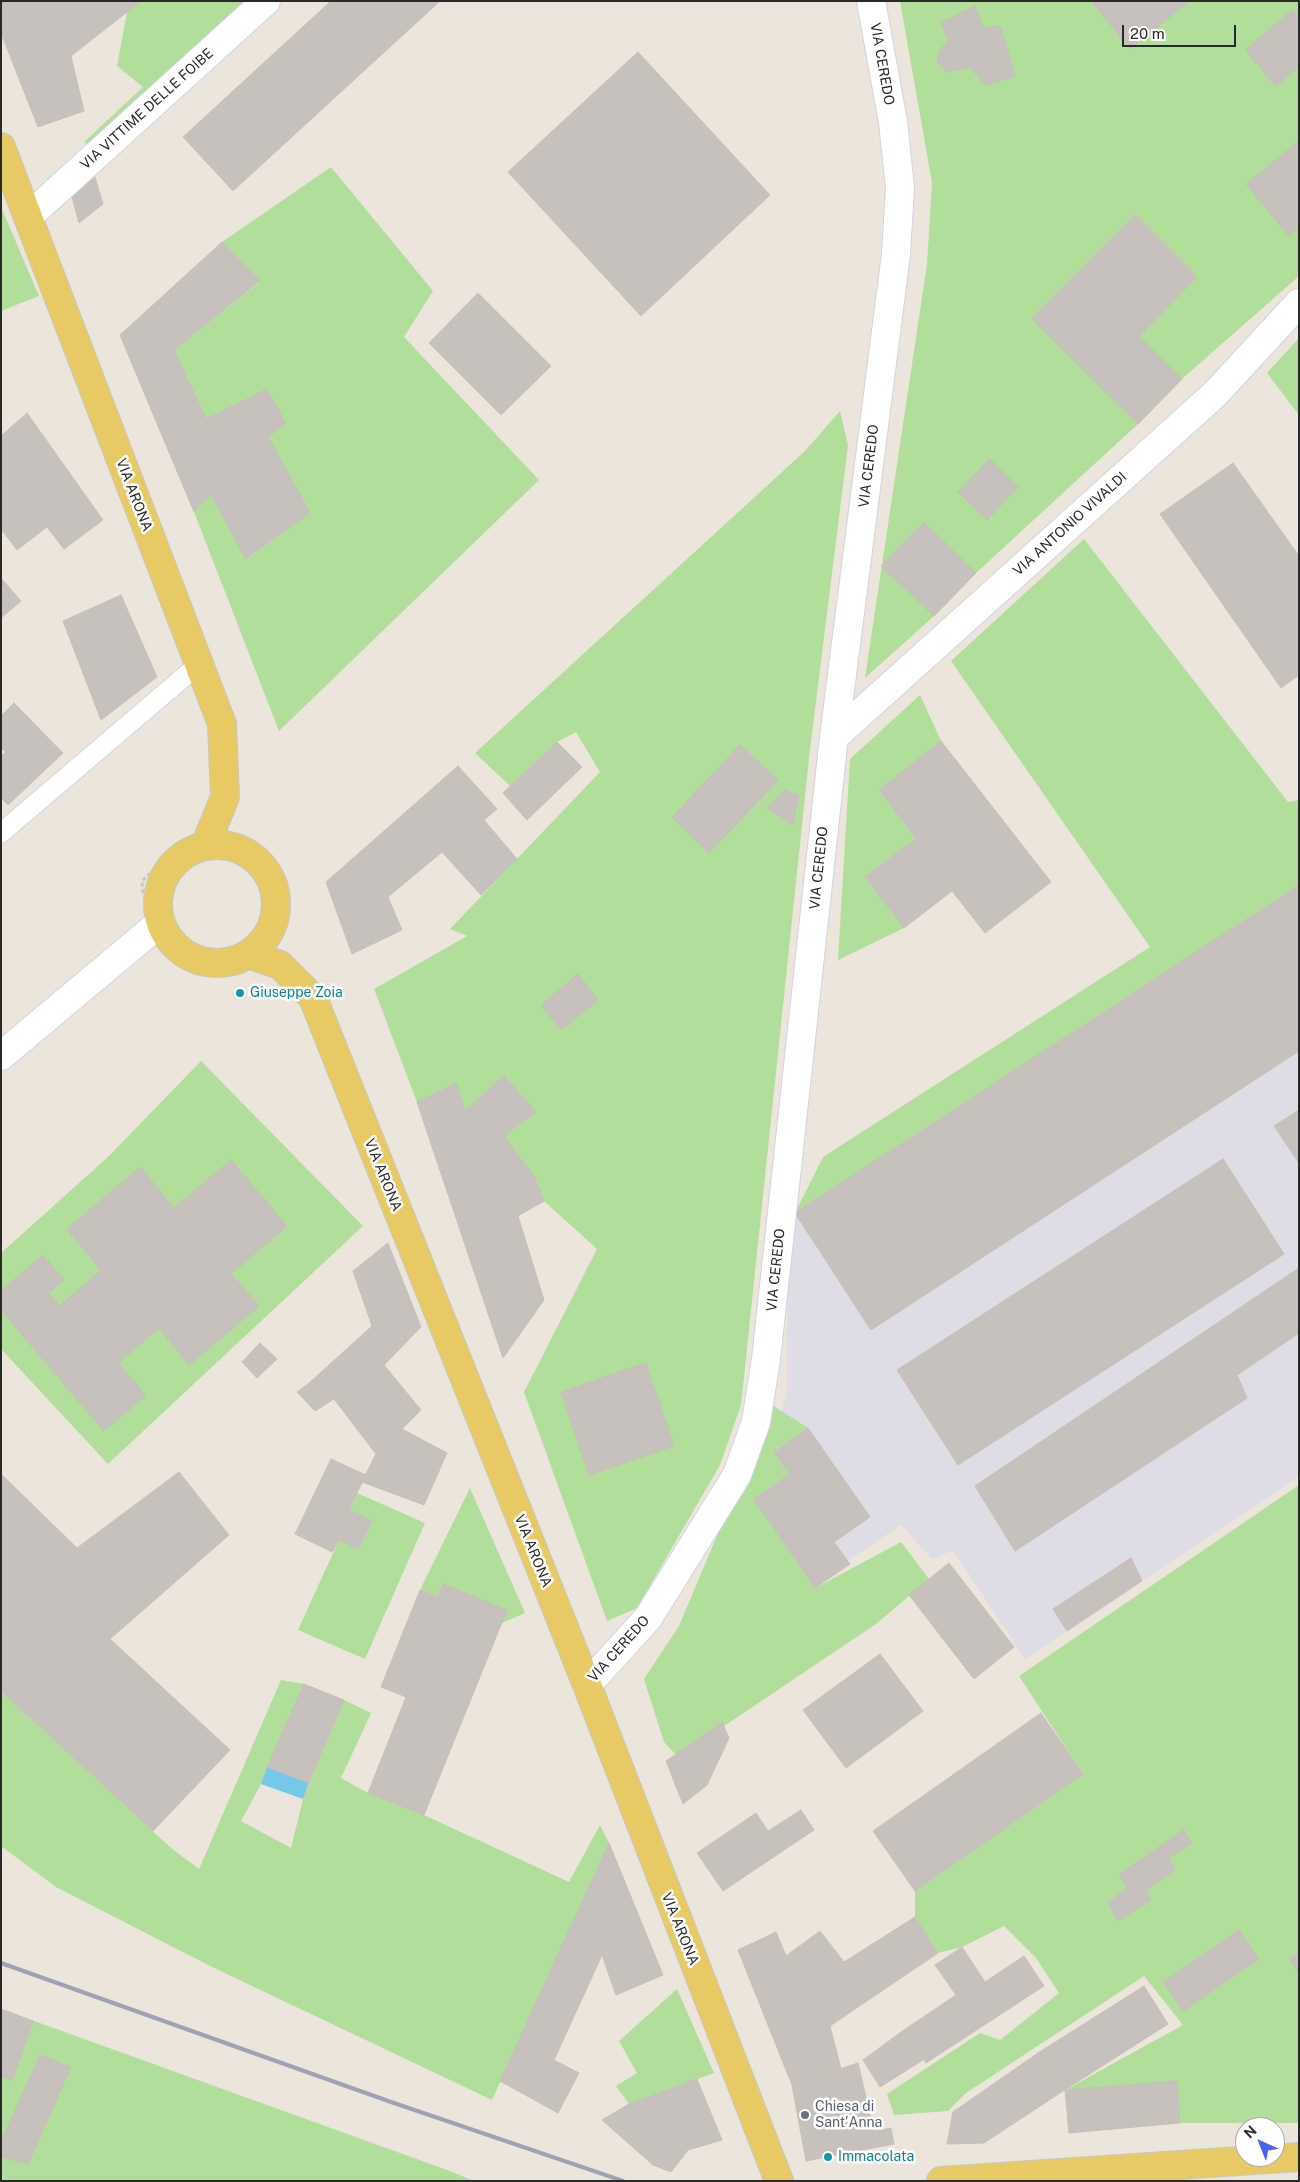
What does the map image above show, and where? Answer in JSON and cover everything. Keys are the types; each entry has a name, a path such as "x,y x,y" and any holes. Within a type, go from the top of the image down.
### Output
{"main road":[{"name":"VIA ARONA","path":"1,147 222,724 225,797 205,846"},
{"path":"223,845 241,849 256,859 268,873 275,891 276,909 272,927 262,942 248,954 231,962 214,963 196,960 181,951 168,937 161,922 158,905 160,889 166,874 176,861 189,852 205,846 223,845"},
{"name":"VIA ARONA","path":"248,954 280,965 313,998 587,1685 779,2181"},
{"path":"941,2181 1299,2157"}],"street":[{"name":"VIA VITTIME DELLE FOIBE","path":"28,217 266,1"},
{"name":"VIA CEREDO","path":"587,1685 648,1618 737,1475 756,1422 767,1349 834,737 896,254 900,188 893,122 871,1"},
{"name":"VIA ANTONIO VIVALDI","path":"834,737 1215,394 1299,303"},
{"path":"1,1056 161,922"}],"lane":[{"path":"1,833 198,665"}],"path":[{"path":"143,900 142,881 178,849"}],"shaded area":[{"path":"1299,879 1299,1476 1025,1659 953,1550 932,1559 901,1525 807,1588 745,1505 787,1395 787,1218"}],"green space":[{"path":"141,1 250,1 92,147 84,142 143,87 117,66 127,12"},
{"path":"900,1 1299,1 1299,276 1182,379 1138,424 976,573 934,616 865,678 927,264 932,183"},
{"path":"331,167 433,291 404,337 539,480 279,731 194,512 211,495 247,559 310,513 258,443 286,423 267,389 206,419 174,350 260,282 222,242"},
{"path":"1,207 39,296 1,311"},
{"path":"1299,338 1299,415 1267,373"},
{"path":"840,411 848,445 810,749 741,1405 720,1465 637,1608 607,1621 524,1392 597,1249 544,1201 534,1176 504,1136 536,1112 504,1075 465,1111 455,1083 417,1102 374,989 467,936 450,929 600,772 576,732 557,742 510,786 475,753 805,451"},
{"path":"1084,539 1288,802 1299,800 1299,885 795,1213 823,1157 1150,947 951,661"},
{"path":"920,695 941,741 879,790 916,838 865,877 904,928 838,960 850,759"},
{"path":"201,1061 363,1226 108,1464 1,1349 1,1253 108,1157"},
{"path":"772,1405 808,1428 774,1451 790,1474 754,1499 815,1588 901,1542 929,1579 876,1624 678,1757 664,1742 644,1679 679,1626"},
{"path":"1299,1485 1299,2123 1285,2123 1285,2117 1235,2117 1235,2123 1180,2123 1177,2082 1065,2090 1183,2025 1144,1976 966,2093 948,2111 894,2115 887,2094 980,2033 1000,2040 1059,1993 1036,1958 1004,1926 962,1947 938,1953 915,1917 915,1891 1083,1774 1019,1676"},
{"path":"470,1488 525,1613 500,1624 506,1610 443,1585 438,1597 420,1590"},
{"path":"357,1493 425,1523 365,1659 298,1630 339,1540 358,1549 372,1521 349,1509"},
{"path":"281,1680 304,1684 261,1784 241,1821 291,1848 303,1799 344,1700 371,1713 341,1778 368,1793 424,1815 569,1882 600,1825 609,1843 492,2100 210,1966 56,1887 1,1846 1,1691 171,1848 199,1869"},
{"path":"677,1989 714,2073 629,2104 616,2086 637,2073 619,2041"},
{"path":"1,2009 450,2171 474,2181 1,2181"}],"water":[{"path":"267,1767 309,1783 303,1799 261,1784"}],"building":[{"path":"1,1 141,1 71,56 84,111 38,127 1,33"},
{"path":"331,1 440,1 233,191 183,137"},
{"path":"1091,1 1187,1 1188,2 1130,49"},
{"path":"975,6 983,28 1000,26 1015,76 985,85 970,67 947,72 937,62 940,50 948,41 941,23"},
{"path":"1292,10 1299,18 1299,66 1276,86 1245,50"},
{"path":"638,52 770,195 641,316 508,172"},
{"path":"1299,141 1299,228 1289,236 1246,184"},
{"path":"94,174 103,204 79,223 71,193"},
{"path":"1135,215 1197,277 1139,336 1182,379 1138,424 1032,319"},
{"path":"222,242 260,281 174,350 206,419 267,389 286,423 268,437 310,513 246,559 211,495 194,512 120,335"},
{"path":"478,293 551,366 501,415 429,343"},
{"path":"27,413 103,520 64,549 47,527 17,550 1,529 1,436"},
{"path":"990,459 1018,487 987,520 958,492"},
{"path":"1233,463 1299,556 1299,675 1281,688 1160,514"},
{"path":"924,522 976,573 934,616 881,566"},
{"path":"1,578 21,601 1,618"},
{"path":"121,595 157,677 101,720 63,621"},
{"path":"14,703 63,753 8,805 1,798 1,756 6,752 1,748 1,716"},
{"path":"941,741 1051,882 985,933 952,891 904,928 865,877 916,838 879,790"},
{"path":"557,742 582,767 527,820 503,793"},
{"path":"740,745 778,780 709,853 672,817"},
{"path":"458,766 497,809 484,820 517,859 481,895 442,852 388,897 402,930 352,954 326,882"},
{"path":"784,790 799,795 793,825 767,808"},
{"path":"1299,885 1299,1051 871,1330 795,1213"},
{"path":"578,974 598,1000 561,1030 541,1005"},
{"path":"504,1075 536,1112 504,1136 534,1176 544,1201 518,1216 544,1300 503,1358 417,1102 456,1083 465,1111"},
{"path":"1299,1110 1299,1163 1274,1126"},
{"path":"1223,1159 1284,1254 958,1465 897,1370"},
{"path":"231,1160 287,1226 231,1274 259,1306 189,1365 159,1328 118,1363 146,1395 104,1431 1,1310 1,1291 43,1255 64,1280 49,1293 60,1306 101,1270 67,1229 140,1167 174,1208"},
{"path":"388,1243 421,1327 384,1365 421,1410 402,1429 447,1453 424,1505 362,1482 376,1454 334,1399 315,1411 297,1392 372,1326 353,1271"},
{"path":"1299,1268 1299,1333 1237,1375 1247,1398 1015,1551 975,1486"},
{"path":"260,1343 277,1359 257,1378 242,1362"},
{"path":"646,1363 674,1446 589,1475 561,1392"},
{"path":"808,1428 870,1517 834,1542 850,1564 815,1588 754,1499 790,1474 774,1452"},
{"path":"331,1459 366,1475 349,1509 372,1521 358,1549 339,1540 332,1552 295,1534"},
{"path":"179,1472 229,1535 110,1639 230,1750 153,1831 1,1691 1,1474 77,1548"},
{"path":"1131,1558 1142,1581 1067,1631 1053,1609"},
{"path":"949,1563 1014,1647 974,1679 909,1595"},
{"path":"443,1584 507,1610 424,1815 368,1793 406,1697 381,1687 420,1590 438,1597"},
{"path":"880,1654 923,1711 846,1768 803,1710"},
{"path":"304,1684 344,1700 309,1783 267,1767"},
{"path":"1041,1713 1083,1774 915,1891 873,1831"},
{"path":"722,1722 729,1738 707,1785 683,1804 666,1761"},
{"path":"801,1810 814,1830 723,1891 697,1853 756,1813 768,1831"},
{"path":"1184,1830 1192,1843 1169,1858 1175,1870 1146,1890 1151,1900 1118,1921 1108,1903 1127,1888 1119,1874"},
{"path":"609,1843 663,1975 616,1995 602,1955 554,2060 579,2073 558,2113 500,2081"},
{"path":"915,1917 938,1953 830,2026 841,2069 792,2085 738,1950 776,1932 786,1956 820,1931 844,1962"},
{"path":"1239,1930 1259,1959 1183,2011 1163,1982"},
{"path":"962,1947 985,1982 1024,1956 1044,1986 926,2063 904,2030 956,1995 935,1965"},
{"path":"1299,1953 1299,1973 1290,1959"},
{"path":"1144,1986 1168,2024 1063,2091 1038,2053"},
{"path":"1,2009 33,2021 12,2081 1,2076"},
{"path":"904,2030 923,2060 880,2087 863,2060"},
{"path":"1038,2053 1063,2091 984,2143 947,2144 953,2112"},
{"path":"40,2055 71,2067 28,2164 1,2157 1,2142"},
{"path":"858,2063 874,2131 891,2128 894,2144 806,2161 792,2085"},
{"path":"697,2079 722,2140 688,2150 671,2172 653,2165 602,2120 629,2104"},
{"path":"1177,2081 1180,2123 1069,2133 1065,2090"}],"railway":[{"path":"1,1963 391,2102 623,2181"}],"place":[{"name":"Giuseppe Zoia","path":"240,993"},
{"name":"Chiesa di Sant'Anna","path":"805,2115"},
{"name":"Immacolata","path":"828,2157"}]}
